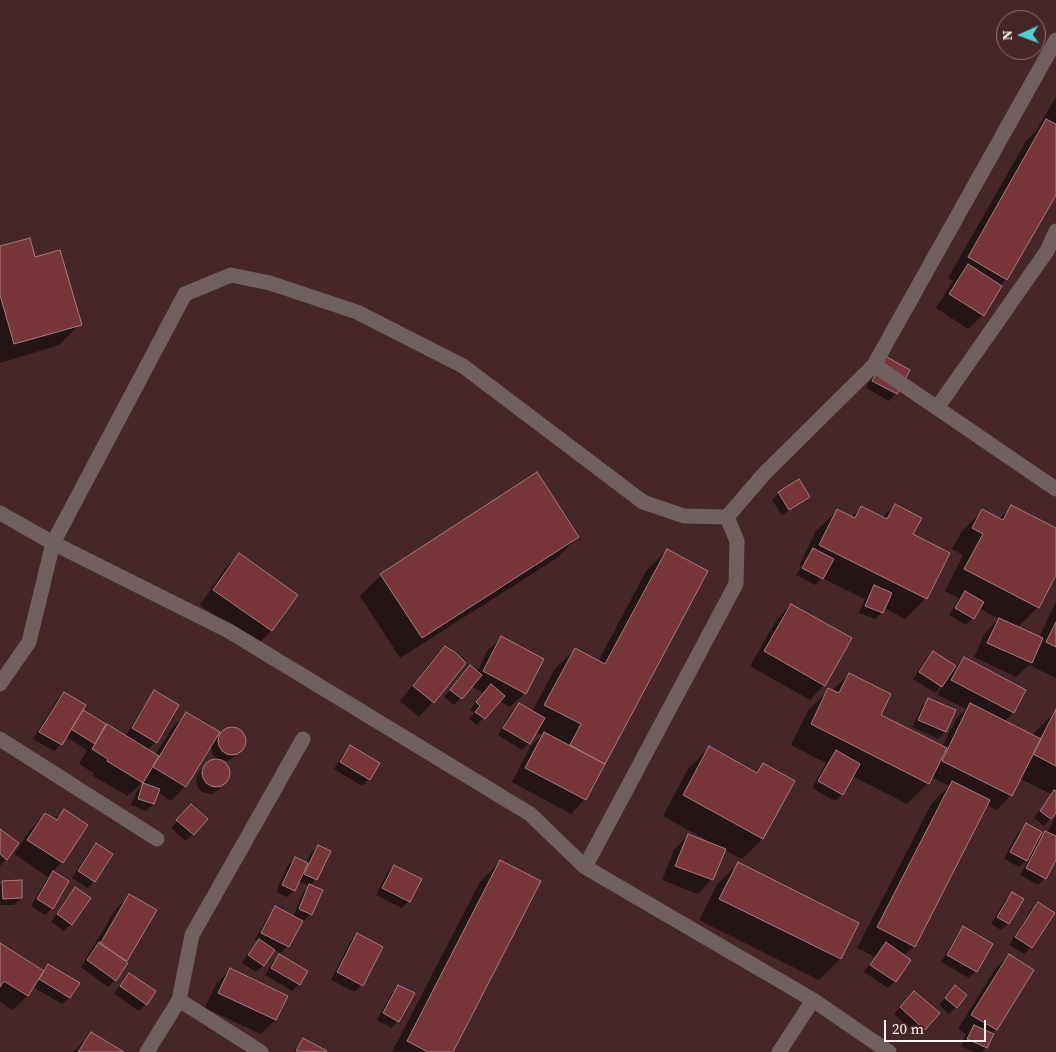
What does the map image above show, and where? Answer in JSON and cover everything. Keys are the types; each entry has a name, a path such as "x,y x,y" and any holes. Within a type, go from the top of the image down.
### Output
{"lane":[{"path":"0,684 29,642 53,543 186,294 231,275 270,283 357,312 463,366 643,502 684,516 726,517 764,474 874,365 1056,40"},
{"path":"937,408 1047,251 1056,231"},
{"path":"874,365 1056,489"},
{"path":"0,512 53,543 229,631 530,814 585,867 813,1000 889,1052"},
{"path":"585,867 736,584 737,541 726,517"},
{"path":"0,738 157,839"},
{"path":"146,1052 179,1000 192,935 302,739"},
{"path":"179,1000 261,1052"},
{"path":"779,1052 813,1000"}],"building":[{"path":"1046,119 1056,124 1056,195 1007,280 968,257"},
{"path":"30,238 35,257 60,250 82,325 14,344 0,295 0,246"},
{"path":"968,264 1002,286 984,316 949,294"},
{"path":"885,356 910,370 897,394 872,381"},
{"path":"537,472 579,537 422,638 380,574"},
{"path":"799,479 810,497 789,510 778,492"},
{"path":"895,504 922,518 913,534 950,553 927,599 819,545 837,509 855,518 861,506 887,519"},
{"path":"1011,505 1056,528 1056,575 1039,608 964,569 983,534 972,528 982,509 1003,520"},
{"path":"813,548 834,559 823,579 802,568"},
{"path":"667,549 708,571 605,764 570,745 581,724 544,705 575,648 605,664"},
{"path":"239,553 298,595 272,631 213,590"},
{"path":"874,585 892,593 883,613 865,606"},
{"path":"965,591 984,602 974,619 955,608"},
{"path":"791,604 852,638 825,686 764,651"},
{"path":"999,618 1043,638 1032,663 987,643"},
{"path":"1056,622 1056,647 1046,642"},
{"path":"501,636 544,659 526,694 483,671"},
{"path":"445,646 466,663 434,703 413,686"},
{"path":"933,651 956,666 942,687 919,672"},
{"path":"964,657 1026,690 1014,713 951,680"},
{"path":"470,665 482,675 462,699 450,690"},
{"path":"849,673 891,694 881,715 947,748 929,784 811,724 828,688 839,693"},
{"path":"491,684 505,696 485,719 475,712 480,706 476,702"},
{"path":"154,690 179,705 157,743 132,728"},
{"path":"64,692 86,705 62,745 39,732"},
{"path":"928,698 956,710 946,732 918,720"},
{"path":"519,703 545,718 530,744 503,728"},
{"path":"970,703 1041,739 1012,796 942,761"},
{"path":"1056,709 1056,766 1033,754"},
{"path":"83,710 106,724 95,744 71,729"},
{"path":"186,712 220,732 186,787 153,767"},
{"path":"107,724 159,756 143,783 107,761 108,759 92,749"},
{"path":"232,727 242,731 246,741 242,751 232,755 222,751 218,741 222,731"},
{"path":"544,732 605,764 586,800 525,768"},
{"path":"350,745 380,763 370,780 340,762"},
{"path":"709,746 757,773 763,763 795,781 763,839 683,795"},
{"path":"836,750 860,764 843,795 818,781"},
{"path":"216,759 226,763 230,773 226,783 216,787 206,783 202,773 206,763"},
{"path":"952,781 990,800 915,947 877,927"},
{"path":"143,783 160,789 154,804 138,799"},
{"path":"1054,790 1056,791 1056,813 1051,819 1040,811"},
{"path":"191,804 208,819 194,835 176,820"},
{"path":"64,809 88,825 63,863 27,840 45,813 57,820"},
{"path":"1026,823 1042,832 1027,861 1010,852"},
{"path":"0,829 19,843 7,860 0,854"},
{"path":"1045,831 1056,836 1056,860 1046,879 1026,868"},
{"path":"688,834 726,849 713,880 675,866"},
{"path":"96,843 113,854 95,882 78,871"},
{"path":"318,845 331,851 317,880 304,874"},
{"path":"295,857 308,863 295,891 282,885"},
{"path":"500,860 541,881 453,1052 428,1052 407,1041"},
{"path":"738,862 859,923 841,959 719,899"},
{"path":"394,865 422,879 410,902 382,888"},
{"path":"53,871 69,881 53,909 37,899"},
{"path":"22,880 22,898 3,899 2,881"},
{"path":"309,884 323,890 312,915 299,909"},
{"path":"75,887 91,898 72,925 57,914"},
{"path":"1012,892 1024,899 1009,924 997,917"},
{"path":"129,894 157,910 127,961 100,944"},
{"path":"1038,902 1055,913 1032,948 1015,937"},
{"path":"275,906 303,921 289,947 261,933"},
{"path":"963,926 993,944 977,972 947,955"},
{"path":"357,933 383,947 363,986 337,972"},
{"path":"259,939 275,950 264,966 248,955"},
{"path":"99,942 128,963 116,981 87,960"},
{"path":"886,942 911,960 896,982 870,965"},
{"path":"0,943 44,971 28,996 4,981 0,987"},
{"path":"279,954 308,971 300,985 271,968"},
{"path":"1009,954 1034,970 997,1030 971,1015"},
{"path":"48,964 80,983 70,998 39,979"},
{"path":"230,968 288,996 276,1020 218,993"},
{"path":"129,973 156,991 147,1005 120,986"},
{"path":"398,985 415,993 399,1022 383,1013"},
{"path":"955,985 967,995 957,1008 945,998"},
{"path":"914,991 940,1013 925,1030 900,1007"},
{"path":"974,1025 994,1034 987,1048 967,1039"},
{"path":"91,1032 124,1052 78,1052"},
{"path":"303,1038 327,1051 296,1051"}]}
